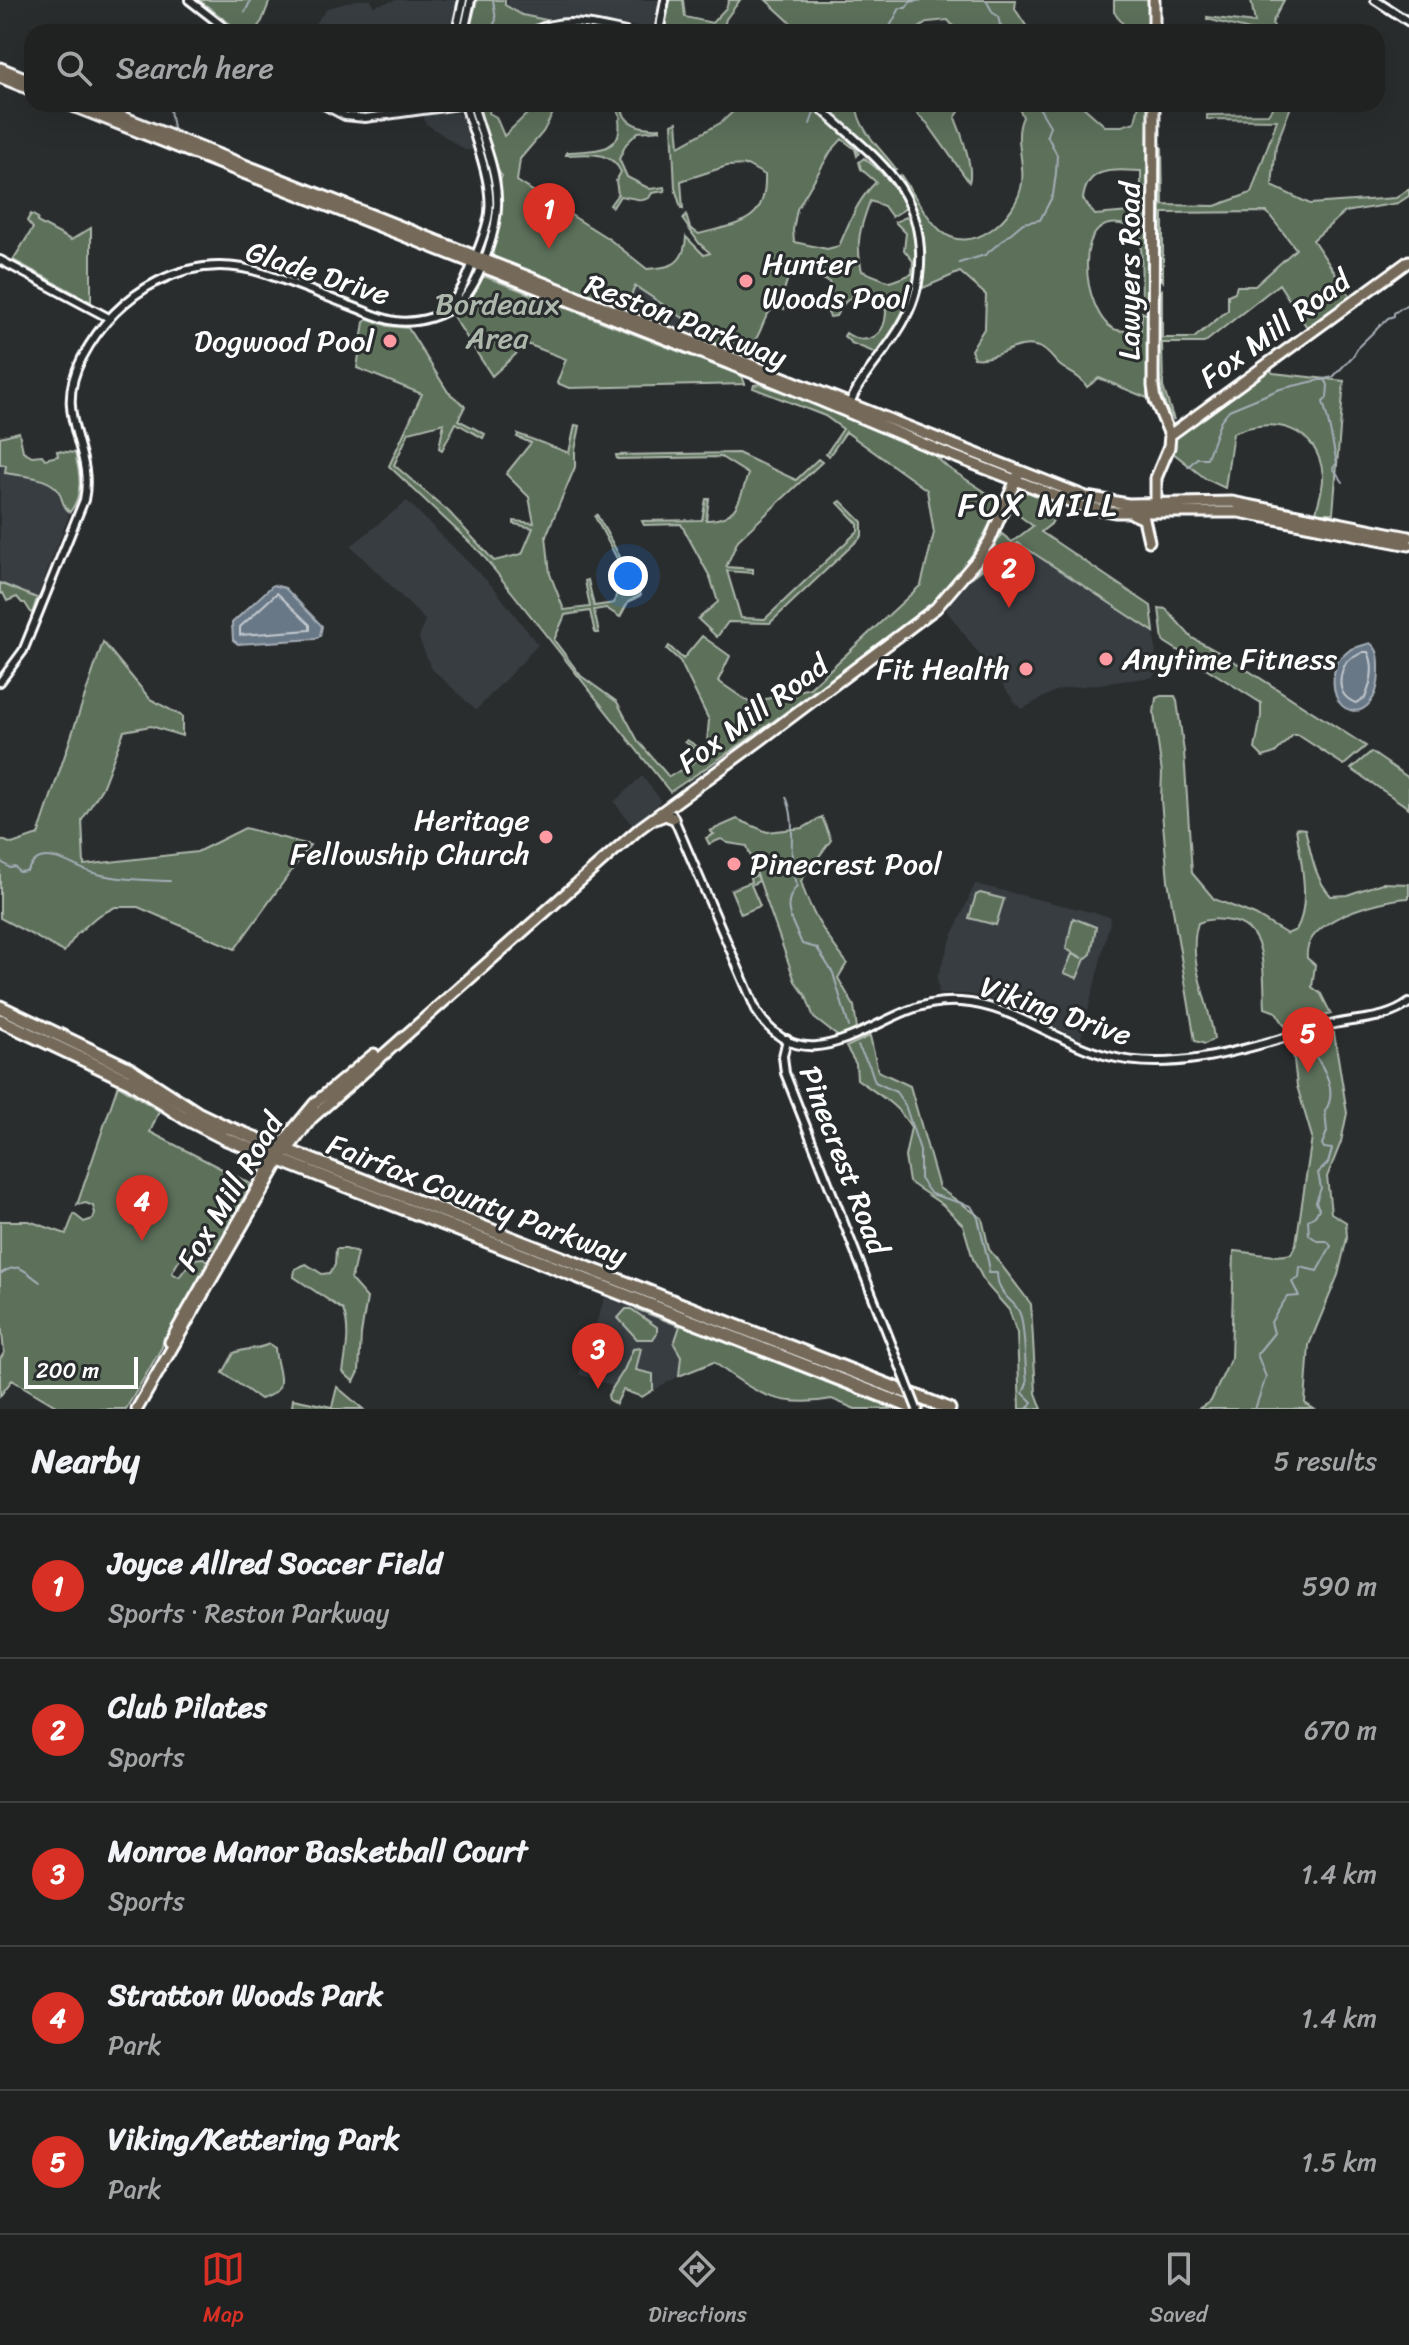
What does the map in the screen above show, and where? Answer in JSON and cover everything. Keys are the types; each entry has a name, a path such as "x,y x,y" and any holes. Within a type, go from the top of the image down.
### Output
{"highway":[{"name":"Fairfax County Parkway","path":"0,1007 130,1069 212,1120 280,1154 916,1409"},
{"name":"Fairfax County Parkway","path":"0,1020 129,1081 215,1134 280,1154 949,1409"}],"main road":[{"path":"1154,0 1154,24"},
{"path":"0,68 24,78"},
{"path":"0,77 24,87"},
{"name":"Reston Parkway","path":"89,112 849,407 1082,506 1126,513 1152,508"},
{"name":"Reston Parkway","path":"110,112 478,261"},
{"name":"Lawyers Road","path":"1154,112 1153,386 1155,400 1170,435"},
{"name":"Fox Mill Road","path":"1170,435 1409,261"},
{"path":"1152,508 1151,475 1170,435"},
{"name":"Reston Parkway","path":"1017,476 1098,500 1152,508"},
{"name":"Fox Mill Road","path":"137,1409 280,1154 303,1127 324,1105 648,822 936,608 984,550 998,526 1017,476"},
{"path":"1152,508 1232,502 1409,537"},
{"path":"1152,508 1239,512 1409,545"},
{"path":"1126,513 1144,519 1149,541"},
{"path":"648,822 665,815 673,818"},
{"name":"Fox Mill Road","path":"131,1409 305,1114 479,969"},
{"path":"328,1076 336,1080 346,1078"}],"street":[{"path":"189,0 220,24"},
{"path":"458,24 463,0"},
{"path":"466,24 471,0"},
{"path":"660,24 665,0"},
{"path":"1375,0 1409,22"},
{"path":"558,24 585,24"},
{"path":"336,112 360,118 405,112"},
{"name":"Glade Drive","path":"467,112 490,197 488,222 478,261"},
{"name":"Glade Drive","path":"0,682 23,651 83,503 86,475 72,421 72,388 82,358 109,318 133,295 158,280 188,269 221,266 263,272 391,320 418,321 444,311 478,261 496,222 497,194 475,112"},
{"path":"824,112 897,182 913,212 920,244 919,280 909,312 892,340 862,377 849,407"},
{"path":"0,260 109,318"},
{"name":"Pinecrest Road","path":"668,806 757,1012 775,1032 787,1039 783,1056 785,1073 916,1409"},
{"name":"Viking Drive","path":"787,1039 813,1046 836,1044 918,1007 956,1002 996,1009 1106,1056 1154,1062 1214,1055 1336,1024 1374,1019 1391,1014 1409,1003"}],"shaded area":[{"path":"358,0 371,0 373,6 398,0 458,0 454,24 314,24 328,8"},
{"path":"508,0 659,0 653,24 618,24 575,17 536,19 507,7"},
{"path":"458,113 466,119 476,150 465,150 425,123 423,115"},
{"path":"635,286 700,329 698,336 625,310"},
{"path":"0,464 6,465 5,473 43,480 55,487 62,504 70,512 37,598 0,583"},
{"path":"407,501 494,588 538,645 476,710 431,668 419,638 425,620 351,546"},
{"path":"1018,544 1154,632 1157,670 1153,677 1067,688 1022,709 1019,707 946,610 972,576"},
{"path":"642,776 660,799 633,826 614,802"},
{"path":"975,884 1111,917 1081,1039 987,998 968,994 939,994 937,978"},
{"path":"605,1297 680,1326 679,1376 642,1397 579,1374"}],"green space":[{"path":"199,0 270,0 260,24 230,24"},
{"path":"477,0 505,0 505,5 522,15 546,20 538,24 471,24"},
{"path":"670,0 683,0 685,17 712,23 729,0 740,0 725,24 665,23"},
{"path":"766,0 1016,0 1015,9 1025,24 951,24 948,20 925,24 792,24"},
{"path":"1114,0 1149,0 1149,24 1123,24 1114,12"},
{"path":"1251,0 1284,0 1273,24 1226,24 1207,17 1255,23"},
{"path":"480,112 489,112 496,117 504,136 528,112 554,112 543,132 520,159 517,181 609,239 647,269 675,263 683,254 686,237 704,255 710,253 683,220 686,215 690,228 699,234 726,227 747,219 755,212 764,191 765,175 747,165 727,166 681,181 681,208 675,188 672,124 677,122 679,146 722,122 733,112 818,112 853,144 859,153 857,156 855,149 842,139 831,151 797,209 794,242 827,249 839,246 858,205 876,182 861,169 859,162 864,158 889,180 906,208 892,217 884,206 870,201 860,236 862,271 890,282 912,274 913,261 904,250 906,233 895,222 906,217 910,219 917,255 916,273 905,307 876,353 851,343 844,336 846,333 868,339 874,336 883,326 886,310 858,295 847,300 836,316 830,317 827,311 832,292 829,282 794,272 789,274 783,294 784,309 777,306 771,310 754,341 742,348 740,353 698,336 698,328 635,286 625,310 495,258 491,251 501,216 499,183 502,176 485,142"},
{"path":"618,112 623,112 634,124 660,128 638,132 626,144 619,159 627,177 650,189 664,187 665,191 652,193 643,200 620,196 613,207 610,205 618,194 616,181 621,172 617,165 598,155 566,155 567,152 595,150 611,145 619,131 621,118"},
{"path":"829,112 858,112 871,139 896,169 892,171"},
{"path":"959,112 955,118 968,159 969,182 927,123 917,114"},
{"path":"1021,112 1089,112 1105,126 1122,126 1135,122 1137,112 1149,112 1148,186 1141,188 1141,171 1103,172 1090,181 1083,199 1095,215 1141,211 1141,193 1148,197 1149,300 1142,306 1141,232 1117,224 1100,228 1091,242 1087,262 1095,305 1105,321 1117,330 1141,330 1142,312 1148,315 1147,398 1099,378 1087,387 1046,351 1034,346 1025,345 974,358 971,350 985,327 986,295 960,272 923,288 922,232 900,174 940,230 952,238 965,240 979,237 1002,220 1019,196 1022,166 1019,133 1023,117"},
{"path":"1289,112 1276,145 1272,186 1310,204 1396,198 1409,189 1409,196 1398,203 1345,212 1313,240 1351,297 1308,329 1279,284 1204,343 1162,343 1163,387 1174,420 1167,409 1160,378 1160,292 1162,290 1162,338 1194,338 1228,310 1228,295 1235,292 1237,286 1255,286 1296,249 1267,212 1163,213 1163,281 1160,277 1162,147 1163,205 1215,206 1251,193 1277,120 1207,119 1207,115"},
{"path":"31,214 38,218 37,222 71,240 91,228 91,302 13,260 33,228 27,221"},
{"name":"Bordeaux Area","path":"480,277 742,376 745,384 569,388 557,383 566,359 527,344 492,376 453,316 470,297"},
{"path":"369,319 388,326 408,328 448,392 465,406 458,420 485,434 483,438 456,423 442,450 439,448 444,423 409,432 394,465 449,512 494,561 522,554 533,528 514,524 514,521 534,523 529,497 506,474 531,443 517,437 518,434 569,453 575,425 580,426 575,467 546,536 550,574 564,610 590,607 585,581 588,580 594,606 614,603 623,570 595,517 597,515 641,595 628,602 620,617 606,608 594,610 599,633 595,633 590,611 565,615 554,640 581,676 617,702 638,741 669,777 704,756 685,742 687,740 706,752 709,720 680,661 667,649 669,646 683,659 702,636 730,656 718,681 750,703 810,688 921,585 934,533 927,490 846,432 829,456 826,454 843,429 825,416 753,388 754,385 760,384 805,401 806,398 932,453 947,467 1001,502 971,556 932,604 756,734 670,792 481,553 389,466 422,394 357,368 364,322"},
{"path":"1269,368 1273,373 1344,381 1333,513 1316,513 1323,480 1319,459 1303,436 1291,429 1263,426 1233,433 1225,488 1206,479 1172,452 1176,437"},
{"path":"19,432 23,451 32,456 42,455 45,459 58,456 57,451 75,453 79,491 70,512 52,485 40,479 5,473 6,465 0,464 0,437"},
{"path":"738,453 796,480 818,459 822,462 738,540 726,567 753,569 753,573 727,571 741,618 765,619 858,531 858,524 838,503 841,501 862,522 862,536 770,623 728,622 717,637 698,619 718,602 710,577 681,524 644,525 642,521 702,520 706,499 709,499 706,520 725,517 736,507 748,474 721,457 617,459 616,455"},
{"path":"1028,492 1060,506 1051,524 1041,532 1151,606 1154,632 1018,543 971,578 1002,534 1012,542 1033,526 1013,511 1019,496"},
{"path":"0,583 37,598 32,614 17,597 7,601 3,593 0,594"},
{"path":"1159,608 1166,609 1192,638 1224,655 1366,746 1344,765 1298,735 1293,735 1275,753 1263,757 1255,749 1261,703 1163,641"},
{"path":"103,642 150,699 182,716 182,736 151,726 124,731 102,788 82,820 84,865 197,852 245,828 310,845 235,949 138,907 115,907 96,917 77,934 64,952 0,918 0,839 12,844 38,835"},
{"path":"1175,696 1177,701 1184,752 1192,873 1214,899 1255,915 1287,934 1296,930 1301,919 1304,894 1296,828 1305,829 1317,873 1331,896 1347,895 1382,883 1409,884 1409,898 1345,914 1317,932 1309,944 1307,958 1315,965 1312,987 1321,994 1331,1014 1285,1026 1276,1012 1265,1008 1261,955 1252,932 1230,921 1206,920 1198,923 1195,952 1214,1039 1205,1044 1195,1041 1168,880 1161,800 1162,773 1154,713 1156,698"},
{"path":"1371,752 1409,778 1409,808 1351,769"},
{"path":"822,817 831,840 801,881 820,924 847,963 838,978 854,1006 857,1029 840,1038 814,1018 806,996 795,981 747,846 721,839 709,844 706,838 714,834 710,831 737,819 767,832 803,828"},
{"path":"757,875 759,881 751,885 760,906 741,914 731,890 751,882 750,878"},
{"path":"980,893 1004,899 996,925 969,918 976,895"},
{"path":"1073,918 1096,927 1091,954 1085,959 1077,978 1064,973 1072,954 1083,958 1066,949"},
{"path":"1334,1033 1347,1113 1341,1142 1327,1177 1331,1213 1346,1222 1347,1238 1338,1275 1309,1345 1305,1403 1314,1409 1198,1409 1211,1401 1231,1358 1234,1251 1284,1255 1291,1254 1296,1244 1312,1137 1297,1086 1292,1042"},
{"path":"870,1036 878,1071 910,1086 939,1188 982,1218 989,1249 1031,1304 1036,1393 1042,1409 1020,1409 1017,1333 1009,1310 985,1283 973,1259 963,1225 943,1205 909,1182 905,1157 911,1127 893,1106 857,1079 856,1064 846,1047"},
{"path":"118,1085 159,1111 150,1132 251,1184 215,1249 194,1250 185,1254 172,1273 179,1277 193,1259 203,1258 209,1262 126,1409 61,1409 12,1380 0,1396 0,1359 4,1353 0,1312 0,1221 29,1221 66,1234 74,1214 84,1222 93,1219 93,1206 86,1203 77,1205"},
{"path":"336,1249 357,1253 351,1280 367,1298 359,1372 354,1382 343,1372 347,1333 343,1310 294,1277 295,1269 306,1264 322,1274 330,1273 335,1265"},
{"path":"639,1307 894,1409 855,1409 832,1399 814,1402 782,1400 755,1390 714,1362 679,1376 681,1356 674,1344 680,1326 636,1309"},
{"path":"626,1309 631,1309 657,1327 653,1339 637,1339 618,1318"},
{"path":"269,1344 275,1348 280,1386 260,1399 223,1373 234,1353"},
{"path":"641,1348 636,1370 653,1374 653,1390 642,1397 623,1390 616,1404 609,1400 608,1395 633,1349"},
{"path":"337,1387 363,1409 292,1407 293,1399 332,1407"}],"water":[{"path":"273,585 285,588 322,626 320,636 315,639 238,644 233,640 232,623"},
{"path":"1370,643 1379,659 1376,691 1361,710 1351,710 1342,706 1336,695 1334,681 1337,661 1351,649"}],"waterway":[{"path":"245,12 251,0"},
{"path":"493,0 494,24"},
{"path":"891,24 900,8 923,0"},
{"path":"986,0 998,16 1000,24"},
{"path":"170,112 174,134"},
{"path":"959,263 985,255 1023,223 1040,220 1053,195 1057,155 1047,135 1050,126 1042,112"},
{"path":"810,124 814,113"},
{"path":"1188,467 1197,458 1207,458 1221,420 1229,410 1280,389 1333,377 1359,346 1409,303"},
{"path":"1325,379 1327,398 1323,402 1337,463 1333,468 1343,482"},
{"path":"786,797 792,819 792,864 797,886 789,901 790,915 802,944 817,948 833,973 849,1027"},
{"path":"0,861 19,872 27,871 34,862 47,857 103,875 170,881"},
{"path":"1255,1409 1266,1377 1257,1354 1274,1333 1271,1322 1287,1297 1299,1296 1292,1282 1299,1278 1300,1267 1317,1271 1331,1246 1327,1241 1318,1241 1309,1235 1308,1220 1319,1209 1316,1202 1321,1188 1318,1173 1328,1163 1332,1149 1324,1148 1322,1144 1327,1132 1325,1111 1329,1102 1329,1083 1321,1064 1302,1040"},
{"path":"858,1046 875,1082 896,1092 905,1105 920,1150 920,1179 931,1194 971,1206 978,1218 989,1265 988,1273 997,1273 1000,1289 1021,1317 1027,1383 1023,1393 1032,1402 1027,1409"},
{"path":"0,1274 17,1268 40,1282"}],"place":[{"name":"Joyce Allred Soccer Field","path":"549,249"},
{"name":"Hunter Woods Pool","path":"746,281"},
{"name":"Dogwood Pool","path":"390,341"},
{"name":"Club Pilates","path":"1009,608"},
{"name":"Anytime Fitness","path":"1106,659"},
{"name":"Fit Health","path":"1026,669"},
{"name":"Heritage Fellowship Church","path":"546,837"},
{"name":"Pinecrest Pool","path":"734,864"},
{"name":"Viking/Kettering Park","path":"1308,1073"},
{"name":"Stratton Woods Park","path":"142,1241"},
{"name":"Monroe Manor Basketball Court","path":"598,1389"}],"district":[{"name":"FOX MILL","path":"1038,505"}]}
